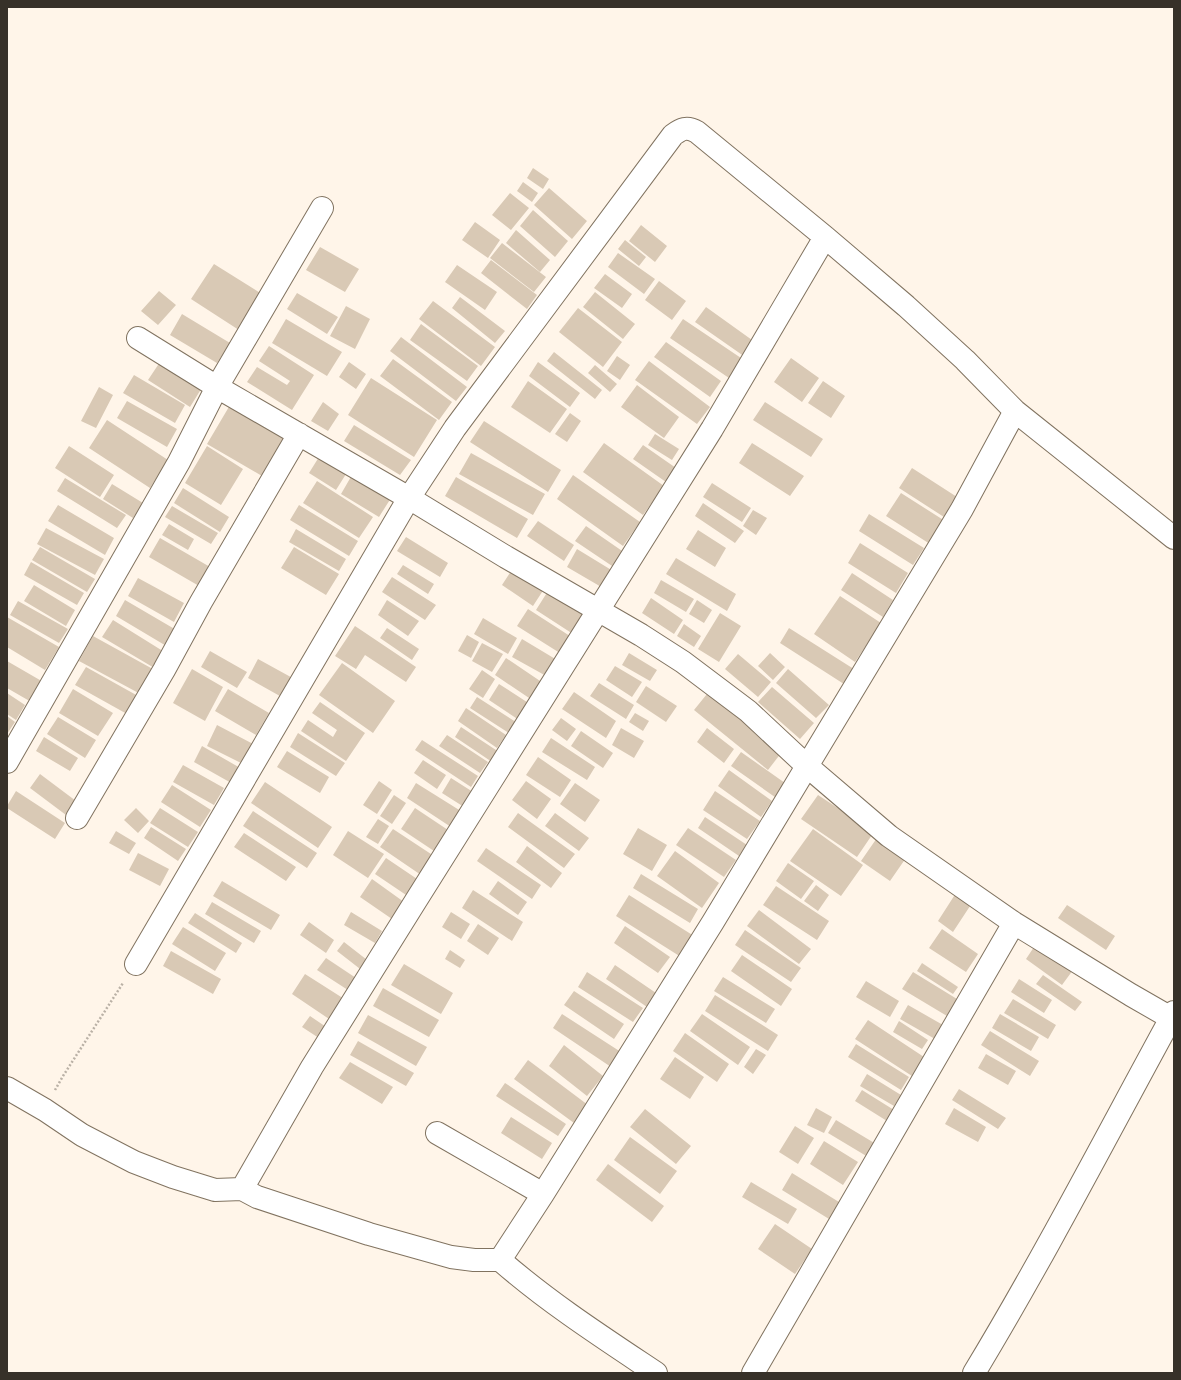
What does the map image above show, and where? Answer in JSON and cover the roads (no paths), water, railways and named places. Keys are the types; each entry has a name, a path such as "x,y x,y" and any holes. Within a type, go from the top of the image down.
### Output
{"street":[{"path":"136,964 409,498 455,428 673,135 683,128 688,128 697,132 825,237 906,306 965,360 1015,411 1174,538"},
{"path":"7,762 179,462 217,387 322,208"},
{"path":"242,1189 316,1060 712,429 825,237"},
{"path":"138,338 217,387 599,610 683,662 748,711 807,766 889,836 1014,923 1131,995 1173,1015 1066,1213 1013,1308 974,1373"},
{"path":"500,1260 713,922 962,509 1015,411"},
{"path":"76,818 164,670 299,434"},
{"path":"753,1373 1014,923"},
{"path":"7,1088 45,1110 82,1135 134,1162 215,1190 242,1189 257,1197 369,1234 443,1254 474,1260 500,1260 580,1322 656,1373"},
{"path":"437,1134 543,1194"}]}
